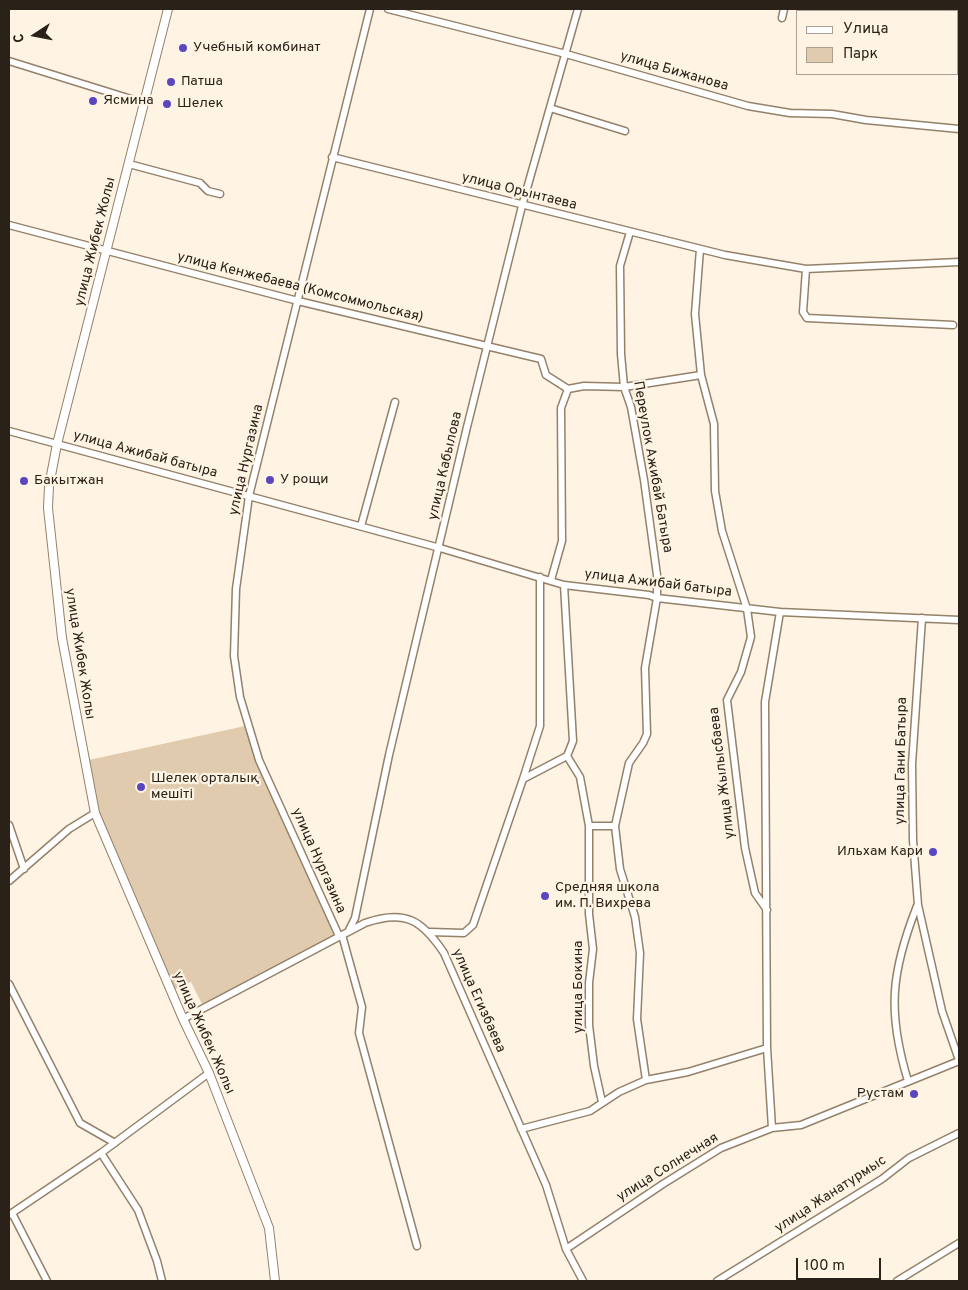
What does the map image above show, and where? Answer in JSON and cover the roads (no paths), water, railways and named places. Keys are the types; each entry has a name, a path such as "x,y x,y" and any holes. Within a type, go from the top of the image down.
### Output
{"main road":[{"name":"улица Жибек Жолы","path":"168,9 58,444 49,486 48,508 62,638 95,813 183,1019 209,1074 269,1228 275,1281"}],"street":[{"name":"улица Нургазина","path":"370,9 249,496 236,589 234,656 240,698 259,760 343,934 362,1007 360,1033 417,1246"},
{"name":"улица Бижанова","path":"388,9 566,54 748,106 790,113 832,114 866,120 959,129"},
{"name":"улица Кабылова","path":"343,934 355,918 389,755 487,347 522,206 578,9"},
{"path":"782,18 784,9"},
{"path":"9,61 144,103"},
{"path":"550,108 625,131"},
{"name":"улица Орынтаева","path":"332,158 700,249 806,269 959,262"},
{"path":"129,164 200,183 208,191 220,194"},
{"name":"улица Кенжебаева (Комсоммольская)","path":"9,225 298,301 541,360 546,375 568,389"},
{"name":"Переулок Ажибай Батыра","path":"615,826 630,760 643,743 647,734 645,668 657,598 657,575 644,480 631,407 624,387 619,312 620,266 630,232"},
{"name":"улица Жылысбаева","path":"700,249 694,314 701,375 714,424 715,491 722,531 747,608 751,637 741,672 727,700 745,848 755,893 767,910"},
{"path":"806,269 803,312 807,318 953,325"},
{"path":"551,580 562,541 560,408 568,389 584,386 624,387 701,375"},
{"path":"361,526 395,402"},
{"name":"улица Ажибай батыра","path":"9,431 361,526 564,585 780,612 959,620"},
{"path":"430,932 464,933 473,925 540,726 540,577"},
{"path":"523,779 567,756 573,741 574,716 564,585"},
{"path":"772,1128 767,1048 765,702 780,612"},
{"name":"улица Гани Батыра","path":"922,618 912,764 913,840 918,905 942,1011 959,1060"},
{"name":"улица Бокина","path":"567,756 580,777 588,826 589,914 593,949 589,983 589,1025 594,1066 602,1102"},
{"path":"9,881 24,870 69,829 95,813"},
{"path":"9,825 24,870"},
{"path":"588,826 615,826 620,869 635,917 640,953 637,1020 646,1080"},
{"name":"улица Гани Батыра","path":"908,1081 897,1041 894,993 900,956 918,905"},
{"name":"улица Егизбаева","path":"183,1019 343,934 378,918 392,917 418,922 430,932 444,953 546,1185 566,1249 583,1281"},
{"path":"9,984 80,1123 114,1143"},
{"path":"521,1129 590,1111 602,1102 646,1080 688,1072 767,1048"},
{"name":"улица Солнечная","path":"566,1249 703,1158 739,1139 772,1128 801,1125 959,1060"},
{"path":"47,1281 10,1214 101,1153 209,1074"},
{"name":"улица Жанатурмыс","path":"717,1281 882,1179 909,1158 959,1132"},
{"path":"101,1153 138,1210 157,1261 162,1281"},
{"path":"897,1281 959,1243"}],"place":[{"name":"Учебный комбинат","path":"183,48"},
{"name":"Патша","path":"171,82"},
{"name":"Ясмина","path":"93,101"},
{"name":"Шелек","path":"167,104"},
{"name":"У рощи","path":"270,480"},
{"name":"Бакытжан","path":"24,481"},
{"name":"Шелек орталық мешіті","path":"141,787"},
{"name":"Ильхам Кари","path":"933,852"},
{"name":"Средняя школа им. П. Вихрева","path":"545,896"},
{"name":"Рустам","path":"914,1094"}]}
